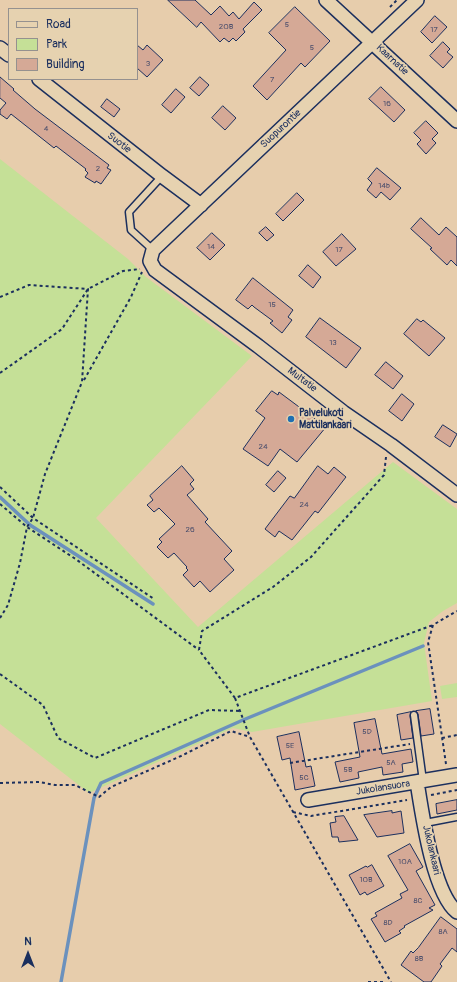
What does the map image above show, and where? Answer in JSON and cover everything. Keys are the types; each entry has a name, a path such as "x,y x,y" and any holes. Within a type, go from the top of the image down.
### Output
{"street":[{"name":"Kaarnatie","path":"326,0 457,121"},
{"name":"Suopurontie","path":"151,256 201,205 417,0"},
{"path":"0,48 8,54"},
{"name":"Suotie","path":"40,80 201,205"},
{"name":"Multatie","path":"151,256 155,270 343,412 391,445 457,495"},
{"name":"Jukolansuora","path":"308,800 420,782 452,775"},
{"name":"Jukolankaari","path":"420,782 420,797 435,873 443,893 457,912"}],"lane":[{"path":"151,256 131,230 130,212 162,176"},
{"path":"414,715 418,743 420,782"},
{"path":"425,823 457,817"}],"path":[{"path":"0,373 62,329 88,289 123,271 144,269 131,297 82,382 45,474 32,519 27,527 20,563 8,605 0,618"},
{"path":"0,298 29,285 88,289"},
{"path":"82,382 88,289"},
{"path":"199,650 202,631 273,587 311,557 384,475 386,454"},
{"path":"0,487 32,519 154,599"},
{"path":"0,504 27,527 77,560 199,650 235,698 250,737 390,982"},
{"path":"235,698 433,625 457,611"},
{"path":"433,625 428,642 442,738 452,775"},
{"path":"0,674 43,705 58,738 94,758 209,710 240,711"},
{"path":"0,783 39,782 55,785 75,785 99,797 111,787 181,756 232,731 250,737"},
{"path":"442,738 457,736"},
{"path":"290,763 418,743"},
{"path":"293,812 311,816 457,790"},
{"path":"368,982 385,982"}],"green space":[{"path":"0,159 128,259 146,277 252,356 96,518 198,627 393,462 457,509 457,603 443,611 429,622 424,643 432,701 252,732 233,728 89,793 0,724"},
{"path":"457,683 457,697 442,699 440,686"}],"building":[{"path":"168,0 195,0 211,15 220,6 229,16 233,12 239,19 254,2 262,10 243,29 245,32 236,41 233,38 229,42 224,38 220,42 201,22 197,27"},
{"path":"295,7 330,41 305,67 301,63 267,100 253,86 286,50 269,33"},
{"path":"435,16 447,27 432,43 421,32"},
{"path":"443,42 450,49 447,52 453,57 443,68 430,56"},
{"path":"147,45 163,60 147,77 138,69 138,46 143,50"},
{"path":"0,77 35,109 109,165 107,168 111,170 101,184 96,181 95,183 85,177 88,173 85,170 86,169 56,146 54,148 11,114 7,119 0,114 0,110 6,103 0,98"},
{"path":"200,77 209,85 199,96 190,88"},
{"path":"381,87 405,110 394,122 369,99"},
{"path":"176,89 185,97 171,113 162,105"},
{"path":"107,99 120,109 114,117 101,107"},
{"path":"223,106 236,118 225,130 212,118"},
{"path":"426,121 438,133 432,139 436,143 426,154 417,144 421,140 414,133"},
{"path":"377,168 401,188 390,200 381,192 376,198 367,190 372,183 368,179"},
{"path":"297,193 304,200 283,221 276,214"},
{"path":"421,218 439,235 446,227 457,237 457,266 451,260 447,265 430,249 432,248 411,229"},
{"path":"266,227 274,235 267,241 259,233"},
{"path":"212,233 225,245 210,260 197,248"},
{"path":"342,234 356,249 336,266 323,252"},
{"path":"308,265 321,277 313,288 299,276"},
{"path":"253,278 293,310 288,317 292,320 282,333 270,323 273,321 252,305 248,309 236,300"},
{"path":"320,318 361,348 346,368 306,337"},
{"path":"417,319 421,322 423,320 445,338 429,356 404,334"},
{"path":"386,362 403,376 393,389 375,375"},
{"path":"272,391 278,395 279,392 326,427 297,462 280,449 268,466 243,449 265,418 256,411"},
{"path":"402,394 414,404 402,421 389,411"},
{"path":"443,425 457,434 450,447 435,437"},
{"path":"182,466 194,480 190,484 194,489 187,495 208,519 205,522 232,551 224,559 234,570 210,592 200,581 194,587 183,575 188,570 186,568 187,567 174,553 168,558 157,547 162,542 159,539 175,524 159,508 154,512 147,505 153,500 150,496"},
{"path":"318,466 328,474 334,467 346,477 318,513 315,511 292,540 279,531 275,537 265,529 290,496 294,498"},
{"path":"278,471 286,478 274,492 266,485"},
{"path":"430,709 434,734 421,736 418,714 416,711"},
{"path":"411,712 410,716 413,738 401,740 397,715"},
{"path":"375,719 382,754 411,749 413,762 402,764 403,772 383,775 382,767 358,772 359,778 340,782 335,762 360,757 354,723"},
{"path":"299,732 306,767 311,766 315,786 295,790 290,758 282,760 277,737"},
{"path":"457,800 457,810 437,814 436,804"},
{"path":"392,811 392,813 401,811 404,833 377,837 364,815"},
{"path":"344,816 358,840 339,842 338,837 332,837 330,823 336,822 335,817"},
{"path":"410,844 423,867 416,871 435,905 429,908 433,910 404,926 405,927 399,931 401,933 385,942 371,919 377,916 375,913 402,898 400,894 408,890 388,856"},
{"path":"372,865 384,886 367,895 365,892 360,895 349,875 366,866"},
{"path":"441,917 457,929 457,952 452,948 440,964 442,966 431,982 424,982 401,965 411,951 413,953 418,948"}],"waterway":[{"path":"0,497 30,525 153,604"},
{"path":"61,982 94,798 101,783 243,720 423,646"}],"place":[{"name":"Palvelukoti Mattilankaari","path":"291,419"}]}
